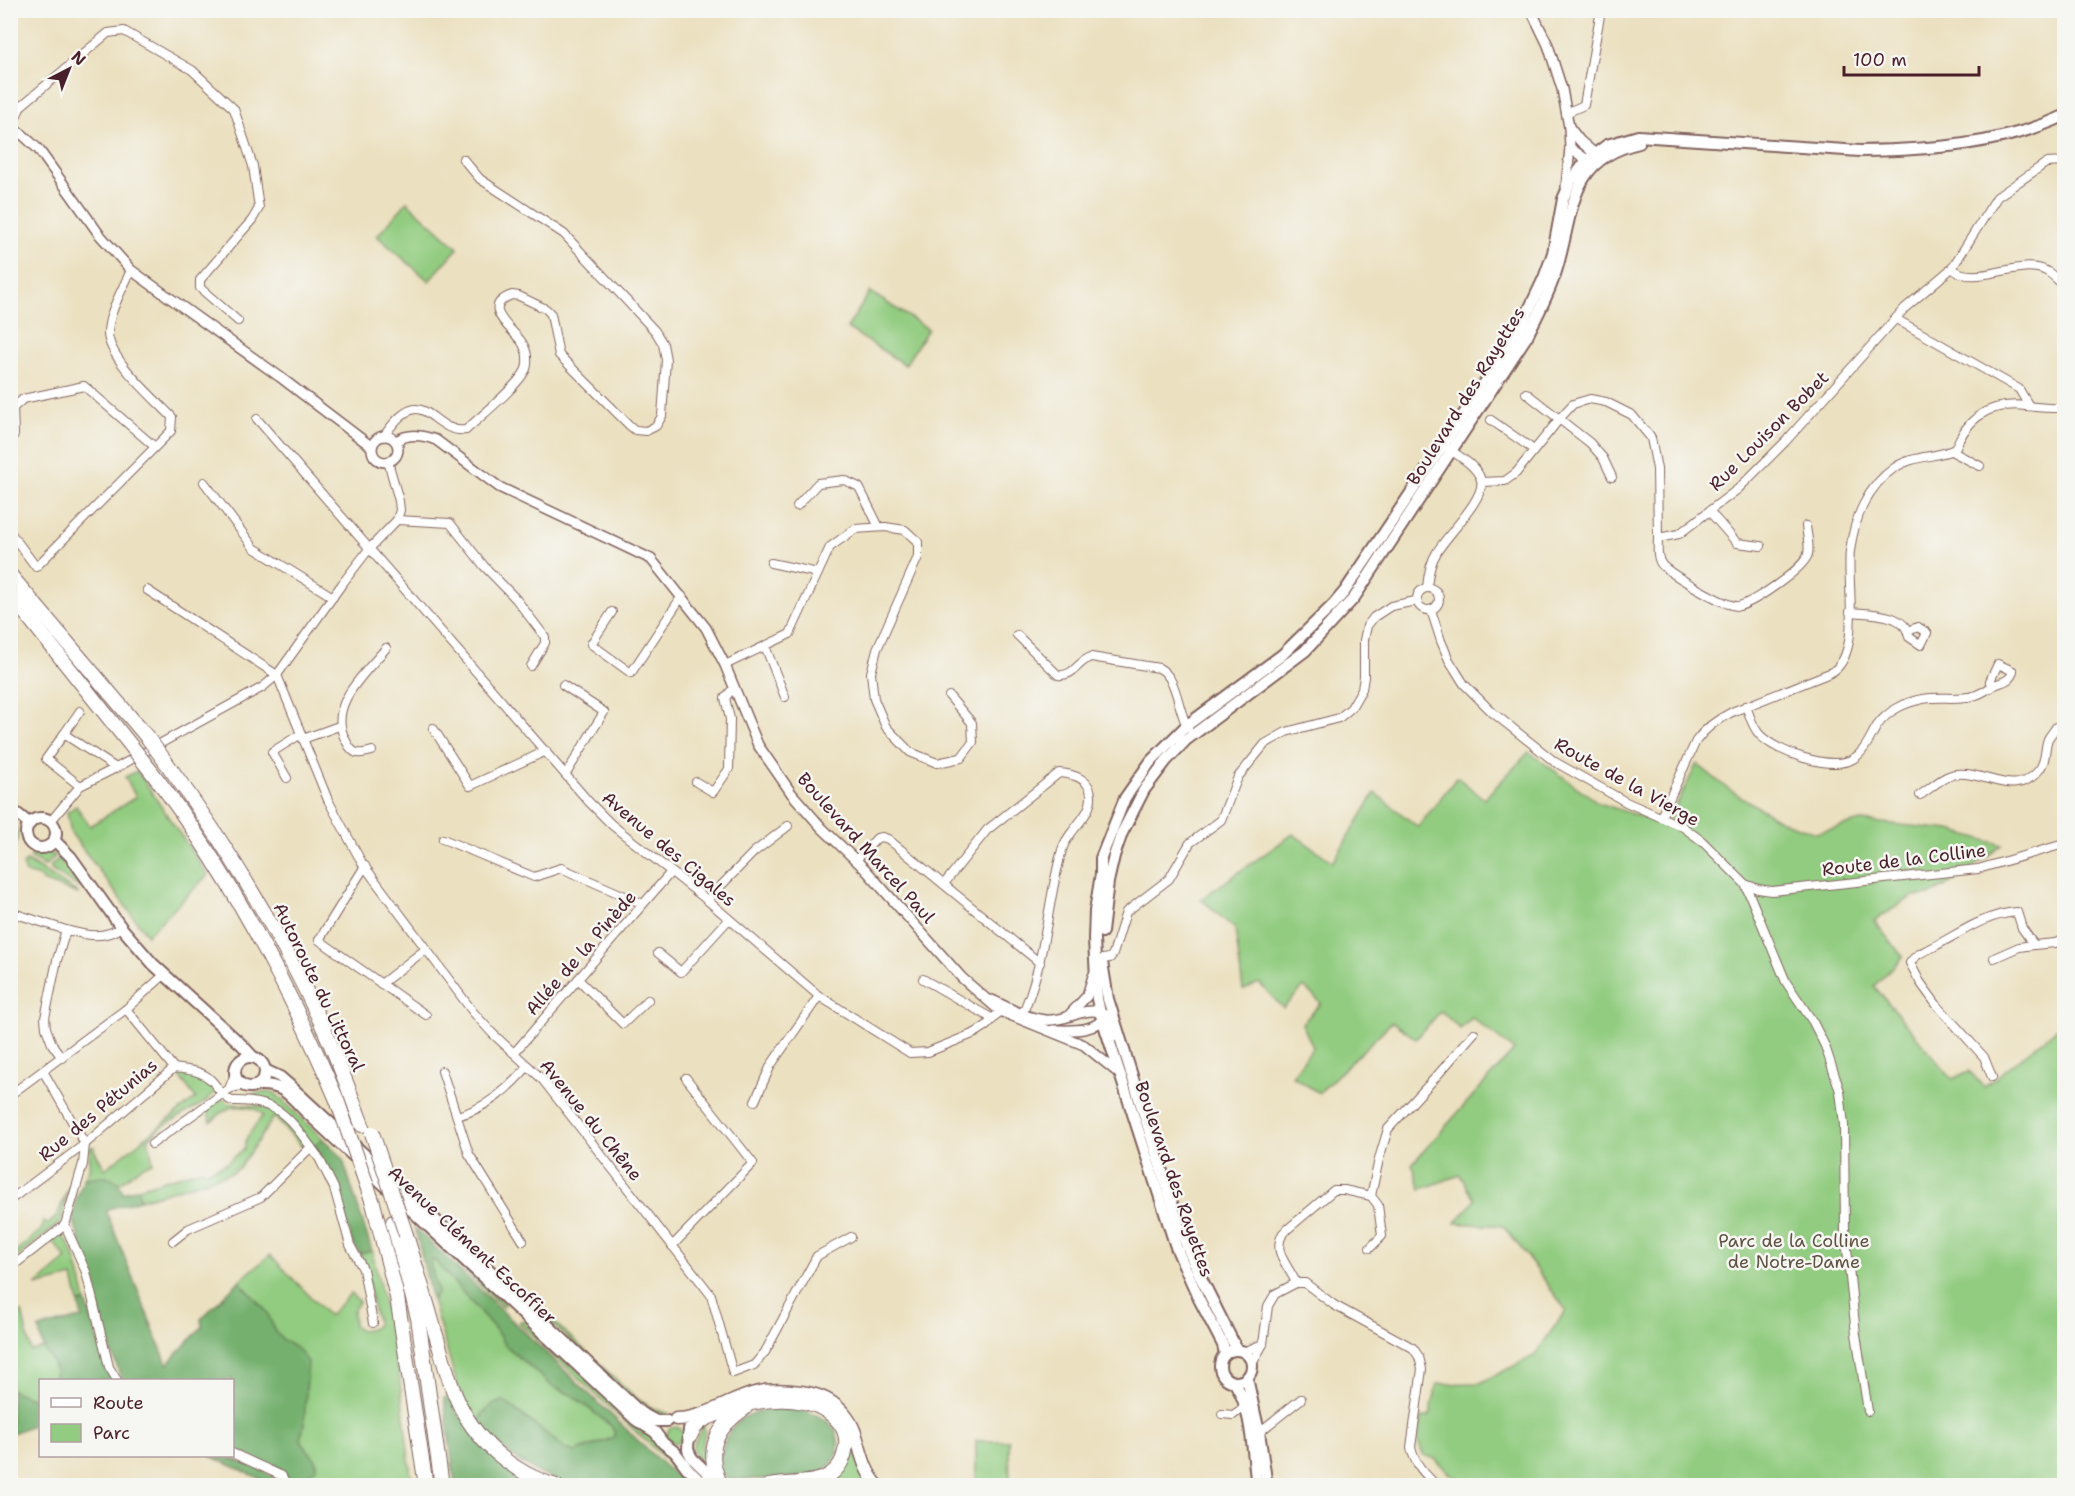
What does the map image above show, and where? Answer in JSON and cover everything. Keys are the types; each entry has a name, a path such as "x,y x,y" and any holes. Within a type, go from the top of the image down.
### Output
{"highway":[{"name":"Autoroute du Littoral","path":"10,575 147,737 210,824 258,901 328,1036 367,1129 418,1318 442,1485"},
{"name":"Autoroute du Littoral","path":"10,594 150,770 200,839 269,955 311,1040 337,1100 373,1203 397,1297 426,1485"},
{"path":"367,1129 406,1235 450,1382 465,1416 482,1438 505,1460 533,1477 556,1485"},
{"path":"690,1439 695,1426 701,1420 733,1408 755,1403 794,1401 819,1407 837,1419 846,1439 842,1461 827,1476 769,1485"},
{"path":"717,1481 712,1456 718,1435 732,1418 755,1403"}],"main road":[{"path":"1663,138 1848,150 1896,150 1989,139 2029,129 2064,116"},
{"name":"Boulevard des Rayettes","path":"1240,1351 1204,1297 1176,1247 1121,1076 1104,1013 1102,922 1108,882 1122,833 1144,790 1166,761 1193,736 1297,657 1327,629 1354,598 1517,335 1553,253 1566,191 1591,157 1607,145 1622,139 1638,136 1663,138"},
{"name":"Boulevard des Rayettes","path":"1225,1354 1179,1226 1128,1064 1097,999 1094,939 1101,858 1125,798 1151,761 1186,726 1282,655 1334,604 1448,449 1527,336 1544,303 1557,271 1575,195 1582,180 1592,167 1624,146 1663,138"},
{"path":"10,808 30,824"},
{"path":"38,818 51,821 56,830 51,844 41,847 30,843 27,832 30,824 38,818"},
{"path":"54,840 71,857 122,927 165,975 233,1038 253,1057 261,1061 265,1070 264,1078 258,1084 249,1087 244,1085 235,1074 238,1063 237,1048 233,1038"},
{"path":"238,1063 244,1058 253,1057"},
{"name":"Avenue Clément Escoffier","path":"265,1070 280,1077 288,1084 641,1413 656,1420 672,1420"},
{"name":"Avenue Clément Escoffier","path":"258,1084 275,1085 285,1091 628,1413 652,1430 660,1439"},
{"path":"1234,1383 1247,1378 1251,1373 1252,1364 1249,1357 1240,1351 1225,1354 1220,1362 1220,1370 1225,1379 1234,1383 1241,1392 1255,1435 1257,1485"},
{"path":"1247,1378 1255,1435 1267,1485"},
{"path":"701,1482 671,1449 666,1447 660,1439 661,1429 672,1420 692,1417 758,1392 789,1390 820,1396 848,1417 864,1464 878,1485"},
{"path":"672,1420 685,1423 690,1431 688,1450 692,1458 717,1481"},
{"path":"671,1449 681,1448 690,1439"}],"street":[{"path":"1531,10 1548,45 1562,89 1569,127 1570,148 1566,191"},
{"path":"1566,113 1584,105 1601,10"},
{"path":"238,321 200,288 200,280 252,220 259,208 253,166 234,109 192,70 124,31 108,33 21,106 11,128 22,134 39,150 99,234 131,270 280,377 372,447 374,456 378,459 388,461 398,453 396,441 384,436 378,438 372,447"},
{"path":"1569,127 1591,157"},
{"path":"1566,235 1564,228 1566,209 1571,193 1591,157 1624,143 1634,144"},
{"path":"1570,148 1591,157"},
{"path":"384,436 397,418 410,410 430,414 454,430 466,430 518,380 527,366 526,351 522,342 501,320 498,313 498,307 502,301 512,295 546,309 551,314 560,355 634,430 646,432 656,426 662,416 666,360 663,344 655,331 564,234 480,179 463,159"},
{"name":"Rue Louison Bobet","path":"1658,538 1679,534 1738,489 1785,442 1896,319 1952,268 1997,197 2046,163 2064,162"},
{"path":"1952,268 1954,271 1969,276 2024,268 2045,270 2064,286"},
{"path":"10,532 36,567 171,431 172,417 118,360 109,344 110,321 131,270"},
{"path":"1896,319 2019,389 2029,406"},
{"path":"14,435 13,408 23,399 84,386 155,447"},
{"path":"1526,393 1590,443 1603,458 1612,477"},
{"path":"1482,482 1505,481 1522,468 1559,418 1573,404 1590,399 1606,402 1632,415 1651,438 1657,469 1658,556 1662,564 1672,573 1727,604 1738,606 1785,580 1805,561 1808,554 1806,526"},
{"path":"1661,817 1696,741 1719,718 1835,671 1842,662 1850,639 1850,553 1856,525 1866,499 1874,486 1905,461 1955,449 1968,426 1978,416 1994,407 2015,405 2056,409 2064,407"},
{"name":"Avenue des Cigales","path":"257,419 589,802 612,825 707,900 819,996 910,1053 928,1052 961,1039 986,1026 999,1012"},
{"path":"1491,420 1534,450"},
{"name":"Boulevard Marcel Paul","path":"396,441 402,437 414,435 436,440 499,487 651,559 706,628 725,664 758,745 792,794 822,828 856,861 938,952 999,1012 1021,1018 1084,1045 1121,1076"},
{"path":"1448,449 1469,463 1482,482"},
{"path":"1951,451 1980,466"},
{"path":"51,821 80,786 263,687 277,675 369,549 397,520 400,510 399,501 388,461"},
{"path":"797,506 818,483 844,480 859,487 879,527"},
{"path":"204,482 254,548 333,597"},
{"path":"1427,588 1429,570 1437,552 1476,499 1482,482"},
{"path":"1709,511 1737,543 1761,546"},
{"path":"397,520 450,523 484,566 516,599 545,637 545,643 531,666"},
{"path":"725,664 790,634 830,547 855,529 879,527 905,530 918,542 918,557 877,649 872,673 874,699 886,727 910,752 938,763 961,758 973,742 972,723 949,696"},
{"path":"771,562 818,573"},
{"path":"1427,588 1436,592 1439,598 1436,606 1431,610 1422,609 1416,601 1420,591 1427,588"},
{"path":"147,590 277,675"},
{"path":"612,612 591,644 631,673 682,596"},
{"path":"1102,959 1110,958 1113,954 1126,912 1169,879 1190,843 1221,820 1238,777 1265,744 1286,732 1339,718 1352,708 1363,683 1364,640 1367,626 1374,617 1391,606 1416,601"},
{"name":"Route de la Vierge","path":"1431,610 1449,660 1464,684 1492,712 1555,762 1626,802 1683,827 1702,841 1745,884 1786,982 1813,1022 1825,1046 1840,1091 1844,1125 1845,1230 1856,1334 1868,1411"},
{"path":"1850,612 1889,617 1903,623 1908,631"},
{"path":"1017,635 1058,675 1065,676 1084,659 1091,657 1159,668 1165,671 1173,684 1186,726 1193,736"},
{"path":"765,646 785,697"},
{"path":"372,751 359,755 353,753 339,726 345,699 386,648"},
{"name":"Avenue du Chêne","path":"277,675 328,800 365,866 473,1012 542,1078 711,1295 733,1373 754,1365 765,1352 817,1256 851,1237"},
{"path":"563,685 604,712 566,774"},
{"path":"1746,706 1755,730 1774,746 1821,762 1834,763 1855,758 1887,714 1909,702 1946,696 1971,697 1985,692 1994,685"},
{"path":"696,782 713,792 729,769 730,719 725,698 735,689"},
{"path":"80,711 46,759 80,786"},
{"path":"287,778 272,752 302,736 339,726"},
{"path":"1920,795 1953,774 1964,774 2010,785 2023,782 2039,770 2046,754 2048,738 2056,727 2064,727"},
{"path":"433,728 470,786 546,751"},
{"path":"64,734 116,768"},
{"path":"944,885 987,830 1059,773 1073,774 1085,782 1091,796 1089,808 1064,843 1054,878 1040,963 1021,1018"},
{"path":"707,900 754,852 788,826"},
{"path":"856,861 877,838 888,839 1040,963"},
{"path":"443,839 534,877 561,868 643,904"},
{"name":"Route de la Colline","path":"1745,884 1772,891 1978,869 2064,844"},
{"path":"1068,1016 1087,996 1093,980 1090,921 1101,858"},
{"path":"365,866 319,940 426,1015"},
{"name":"Allée de la Pinède","path":"514,1053 671,872"},
{"path":"1992,1077 1984,1057 1936,1004 1910,963 1914,957 1959,932 2016,908 2022,928 2034,945"},
{"path":"10,912 86,935 106,935 122,927"},
{"path":"658,953 681,972 729,919"},
{"path":"62,1058 52,1044 45,1017 66,930"},
{"path":"1994,958 2019,947 2064,940"},
{"path":"381,984 426,949"},
{"path":"10,1095 126,1009 165,975"},
{"path":"578,979 623,1024 648,1000"},
{"path":"923,979 999,1012"},
{"path":"755,1101 771,1065 819,996"},
{"name":"Rue des Pétunias","path":"10,1200 85,1144 174,1068 126,1009"},
{"name":"Boulevard Marcel Paul","path":"1021,1018 1046,1020 1091,1011 1104,1013"},
{"name":"Boulevard Marcel Paul","path":"1047,1030 1091,1027 1104,1013"},
{"path":"1371,1196 1388,1129 1474,1033"},
{"path":"457,1116 498,1096 528,1066"},
{"path":"174,1068 203,1074 226,1091 231,1101 260,1102 278,1110 298,1131 319,1158 334,1188 350,1245 363,1269 373,1323"},
{"path":"10,1268 65,1225 83,1164 85,1144 43,1071"},
{"path":"442,1071 469,1154 523,1241"},
{"path":"226,1091 235,1074"},
{"path":"672,1246 753,1163 686,1078"},
{"path":"152,1144 226,1091 244,1085"},
{"path":"173,1241 188,1229 261,1197 310,1147"},
{"path":"1296,1283 1279,1251 1278,1241 1283,1233 1334,1190 1371,1196 1378,1206 1382,1236 1370,1248"},
{"path":"65,1225 86,1272 109,1367 116,1379"},
{"path":"1252,1364 1263,1344 1269,1306 1275,1294 1296,1283 1305,1283 1334,1305 1413,1348 1419,1357 1422,1377 1411,1447 1412,1455 1420,1468 1437,1485"},
{"path":"1240,1351 1263,1344"},
{"path":"1255,1435 1301,1400"},
{"path":"1222,1414 1233,1415 1245,1407"},
{"path":"234,1454 282,1476 287,1485"}],"green space":[{"path":"407,202 458,248 429,281 377,236"},
{"path":"870,292 928,329 905,365 847,328"},
{"name":"Parc de la Colline de Notre-Dame","path":"1529,752 1599,803 1666,825 1697,764 1728,789 1781,821 1816,833 1861,821 1950,830 2002,845 1952,882 1930,895 1913,896 1874,921 1903,957 1874,986 1952,1079 1969,1071 1984,1087 2064,1023 2064,1485 1477,1486 1452,1476 1435,1459 1423,1455 1418,1441 1421,1418 1430,1416 1437,1384 1480,1383 1534,1356 1566,1310 1503,1226 1455,1223 1475,1200 1460,1175 1421,1189 1412,1164 1514,1050 1472,1018 1460,1029 1441,1011 1416,1039 1392,1022 1319,1093 1292,1076 1313,1047 1302,1024 1321,1003 1304,987 1283,1008 1259,983 1243,990 1235,929 1201,899 1293,834 1333,862 1375,793 1418,827 1457,777 1484,799"},
{"path":"137,771 208,875 147,935 71,833 67,812 76,806 90,826 136,797 125,777"},
{"path":"10,819 16,827 18,836 11,852"},
{"path":"51,853 55,856 45,866 30,857 35,854"},
{"path":"59,858 81,886 80,888 51,870 50,867"},
{"path":"27,861 78,894 26,873 23,865"},
{"path":"180,1072 205,1079 216,1092 204,1103 165,1125 148,1139 153,1162 143,1166 120,1183 103,1177 84,1179 89,1169 90,1147 94,1147 105,1169 196,1098 179,1076"},
{"path":"263,1092 276,1094 323,1139 313,1147 294,1122 280,1109 252,1097 253,1094"},
{"path":"221,1098 230,1104 261,1106 276,1113 303,1142 304,1149 274,1117 240,1167 231,1173 140,1200 138,1188 202,1169 204,1172 225,1164 244,1149 247,1137 263,1115 253,1108 239,1106 222,1112 211,1122 207,1110"},
{"path":"323,1139 342,1157 372,1251 360,1254 352,1242 342,1206 313,1147"},
{"path":"99,1176 114,1180 123,1193 138,1188 140,1200 108,1209 107,1213 167,1364 202,1327 201,1319 239,1281 267,1312 275,1331 282,1339 300,1351 308,1362 302,1443 316,1460 316,1468 307,1475 289,1482 273,1467 234,1449 234,1379 122,1379 105,1334 73,1217 75,1202 84,1179"},
{"path":"69,1186 61,1222 11,1262 11,1256 42,1229 43,1220 47,1225 57,1216"},
{"path":"413,1218 506,1304 502,1307"},
{"path":"415,1228 668,1469 686,1483 574,1485 533,1470 498,1444 478,1423 488,1408 504,1401 566,1449 575,1452 612,1439 615,1433 611,1426 572,1395 553,1387 504,1344 496,1330 432,1260 430,1263 438,1292 432,1300"},
{"path":"60,1235 70,1246 74,1255 86,1302 79,1303 73,1277 35,1286 67,1259 52,1241 19,1268 20,1263 55,1236"},
{"path":"372,1251 398,1365 412,1485 291,1485 289,1482 307,1475 316,1460 302,1443 304,1424 300,1351 282,1339 275,1331 267,1312 239,1281 270,1255 329,1316 351,1293 359,1302 353,1311 354,1326 361,1331 371,1329 377,1325 377,1321 366,1270 360,1254"},
{"path":"432,1260 496,1330 504,1344 553,1387 572,1395 611,1426 615,1433 612,1438 575,1452 566,1449 504,1401 483,1412 478,1423 460,1394 432,1300 430,1263"},
{"path":"86,1302 112,1379 55,1379 54,1365 43,1346 39,1328 82,1318 79,1303"},
{"path":"537,1306 636,1398 650,1407 669,1414 656,1416 644,1410 535,1308"},
{"path":"22,1312 31,1351 43,1348 54,1367 55,1379 39,1379 39,1397 30,1398 11,1390 10,1314"},
{"path":"522,1320 653,1437 658,1447 675,1460 677,1467 673,1466 519,1323"},
{"path":"11,1390 30,1398 39,1397 39,1422 11,1434"},
{"path":"449,1397 460,1417 540,1485 455,1485 444,1398"},
{"path":"779,1409 808,1412 819,1416 831,1425 836,1432 838,1449 831,1464 816,1474 807,1476 727,1480 722,1472 718,1454 722,1454 728,1433 748,1415"},
{"path":"703,1425 705,1431 702,1447 709,1468 697,1459 692,1448"},
{"path":"672,1427 678,1427 683,1435 681,1441 672,1443 667,1438 667,1432"},
{"path":"976,1441 1009,1441 1010,1485 976,1485"},
{"path":"852,1445 871,1485 825,1483"},
{"path":"212,1457 222,1457 249,1465 269,1474 282,1485 274,1485"}]}
